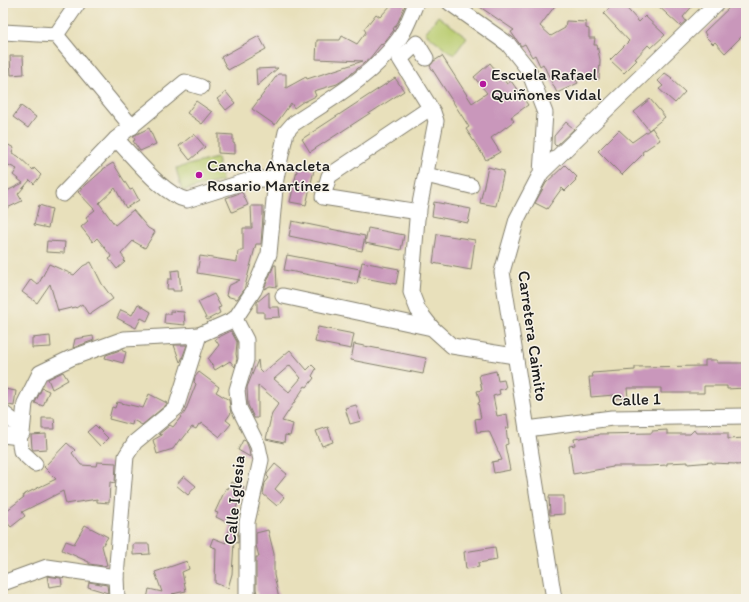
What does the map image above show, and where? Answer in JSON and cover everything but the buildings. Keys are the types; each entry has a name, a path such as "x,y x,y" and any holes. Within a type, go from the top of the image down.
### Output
{"street":[{"path":"56,35 78,3"},
{"path":"35,464 21,451 20,433 25,403 40,373 71,358 124,339 199,335 235,319 254,290 269,254 276,178 286,132 293,124 358,81 390,51 400,37 416,3"},
{"name":"Carretera Caimito","path":"450,3 508,44 528,69 544,113 541,173 517,219 502,272 554,599"},
{"path":"541,173 717,3"},
{"path":"3,32 56,35 132,127"},
{"path":"426,58 417,43 400,58 430,108 436,121 418,212 411,292 418,310 432,328 452,346 516,356"},
{"path":"63,194 116,139 185,82 201,87"},
{"path":"418,212 323,197 329,176 430,108"},
{"path":"116,139 163,188 180,199 187,200 250,180 276,178"},
{"path":"426,175 471,186"},
{"path":"284,296 432,328"},
{"name":"Calle Iglesia","path":"235,319 246,340 246,360 237,390 239,408 258,446 261,460 247,522 247,599"},
{"path":"117,599 116,577 126,456 135,442 176,408 199,335"},
{"path":"3,413 20,433"},
{"name":"Calle 1","path":"527,429 612,418 746,416"},
{"path":"3,435 20,433"},
{"path":"3,583 47,567 116,577"}],"green space":[{"path":"438,16 467,37 454,55 425,33"},
{"name":"Cancha Anacleta Rosario Martínez","path":"217,158 222,181 182,191 176,168"}],"place":[{"name":"Escuela Rafael Quiñones Vidal","path":"483,84"},
{"name":"Cancha Anacleta Rosario Martínez","path":"199,175"}]}
